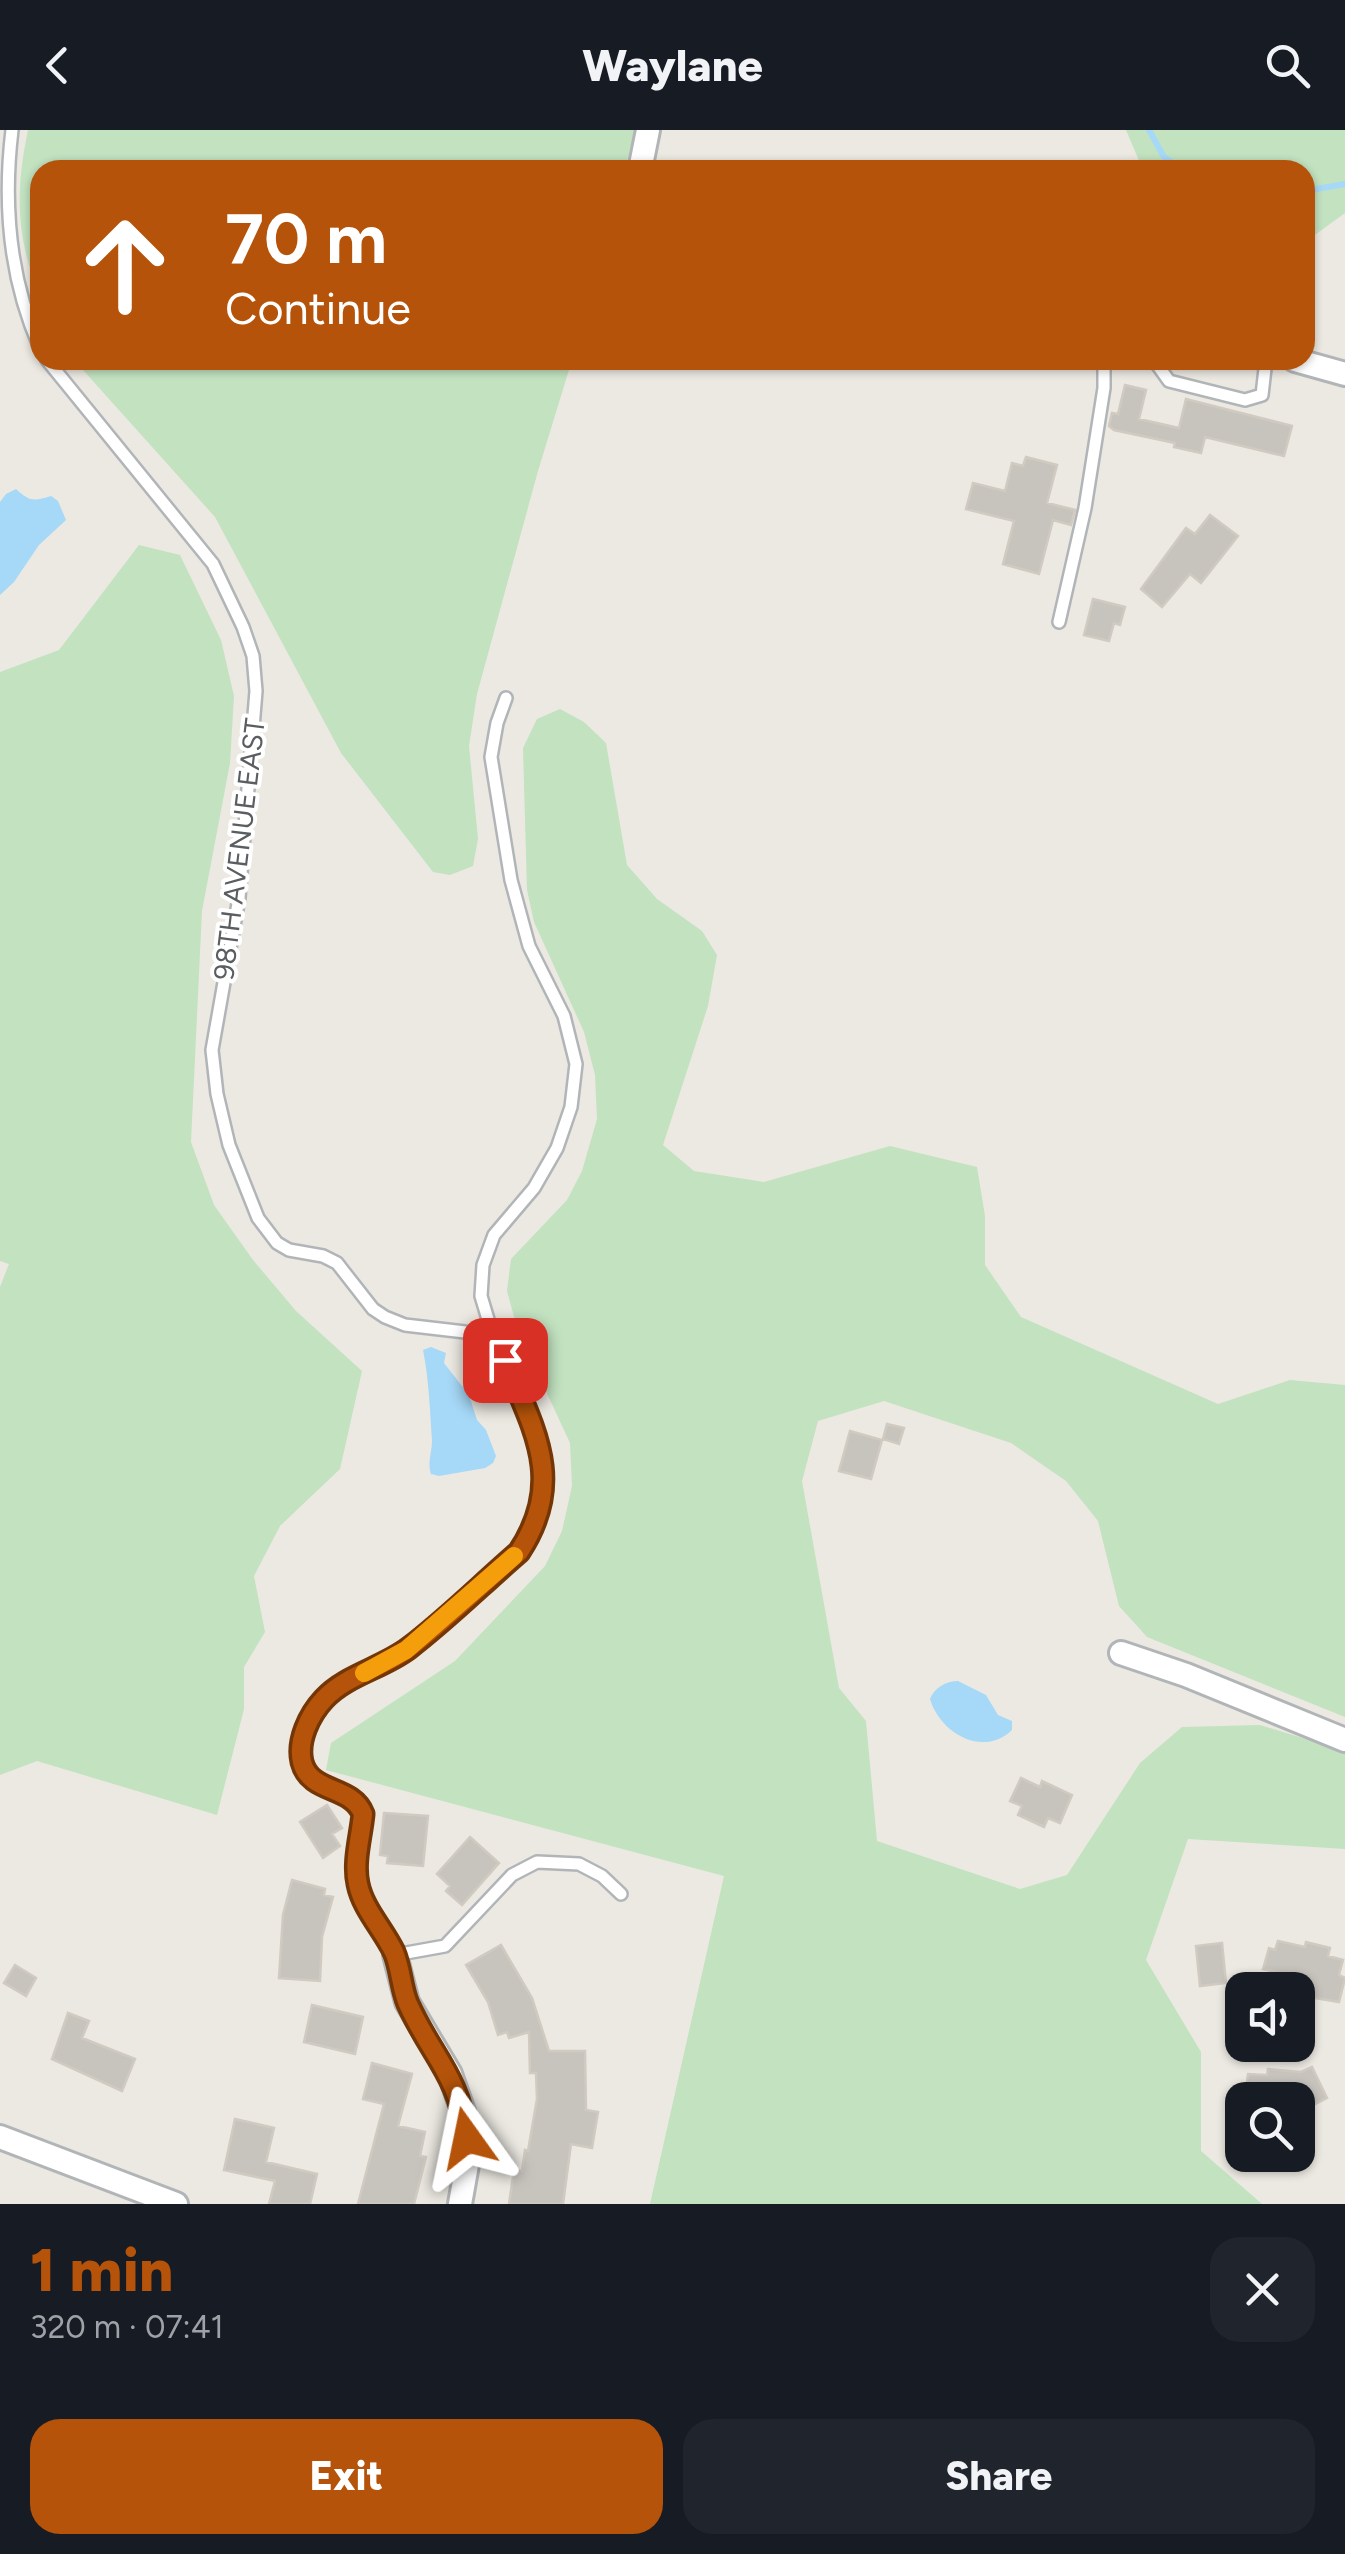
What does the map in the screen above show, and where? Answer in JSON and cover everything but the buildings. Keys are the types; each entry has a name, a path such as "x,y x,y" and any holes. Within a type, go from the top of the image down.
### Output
{"street":[{"path":"642,160 648,130"},
{"path":"1315,366 1345,374"},
{"path":"1121,1652 1345,1740"},
{"path":"395,1955 407,2002 450,2074 464,2114 468,2159 460,2204"},
{"path":"0,2137 167,2202"}],"lane":[{"path":"12,130 7,172 9,233 30,326"},
{"name":"98TH AVENUE EAST","path":"55,370 214,564 230,594 252,656 256,691 239,898 212,1050 230,1145 258,1218 277,1243 289,1250 337,1263 385,1317 406,1325 465,1332 505,1360"},
{"path":"1059,622 1085,508 1104,370"},
{"path":"1161,370 1169,381 1245,400 1262,394 1265,370"},
{"path":"506,698 496,723 491,757 510,880 530,946 564,1016 576,1064 571,1107 557,1148 534,1188 494,1235 481,1280 485,1312 535,1430 543,1460 540,1508 519,1552 406,1650 329,1694 314,1712 304,1736 302,1764 311,1778 351,1796 361,1808 358,1883 395,1955 445,1946 512,1875 537,1862 579,1864 602,1876 621,1894"}],"green space":[{"path":"28,130 635,130 628,160 30,160 30,268 20,215"},
{"path":"1126,130 1345,130 1345,213 1315,235 1315,160 1139,160"},
{"path":"83,370 569,370 477,694 469,746 478,839 473,866 450,875 433,872 341,753 215,517"},
{"path":"139,545 180,555 221,640 234,696 230,763 202,911 191,1142 214,1205 253,1260 296,1311 362,1371 340,1469 280,1526 254,1576 265,1632 244,1667 244,1709 217,1815 37,1761 0,1775 0,1287 9,1264 0,1261 0,672 59,650"},
{"path":"560,709 584,722 606,743 627,865 657,899 702,931 717,955 708,1006 663,1145 694,1171 764,1182 890,1146 977,1167 985,1216 985,1265 1021,1317 1218,1404 1290,1380 1345,1385 1345,1717 1147,1637 1119,1606 1098,1521 1066,1481 1011,1443 884,1401 818,1421 802,1481 839,1688 866,1721 877,1841 1020,1889 1067,1875 1140,1763 1182,1727 1260,1725 1345,1751 1345,1849 1188,1839 1146,1960 1201,2052 1201,2151 1262,2204 650,2204 724,1876 326,1770 331,1743 455,1661 545,1566 562,1531 572,1486 570,1443 518,1331 507,1291 511,1259 567,1200 582,1171 597,1119 595,1075 584,1032 534,922 527,890 523,748 537,719"}],"water":[{"path":"16,489 32,499 51,496 58,501 66,520 39,545 14,582 0,595 0,502"},
{"path":"431,1347 446,1353 444,1363 469,1395 477,1420 486,1430 496,1456 485,1468 431,1474 431,1418 423,1350"},
{"path":"958,1681 986,1695 998,1715 1012,1721 1012,1730 988,1742 976,1741 964,1738 943,1722 930,1699 941,1686"}],"waterway":[{"path":"1149,130 1168,160"},
{"path":"1315,189 1345,184"}],"slow traffic":[{"path":"364,1673 406,1650 514,1556"}],"route":[{"path":"467,2138 464,2114 450,2074 407,2002 395,1955 360,1893 356,1874 361,1808 351,1796 311,1778 301,1756 308,1723 329,1694 406,1650 519,1552 528,1538 540,1508 543,1460 535,1430 505,1360"}]}
